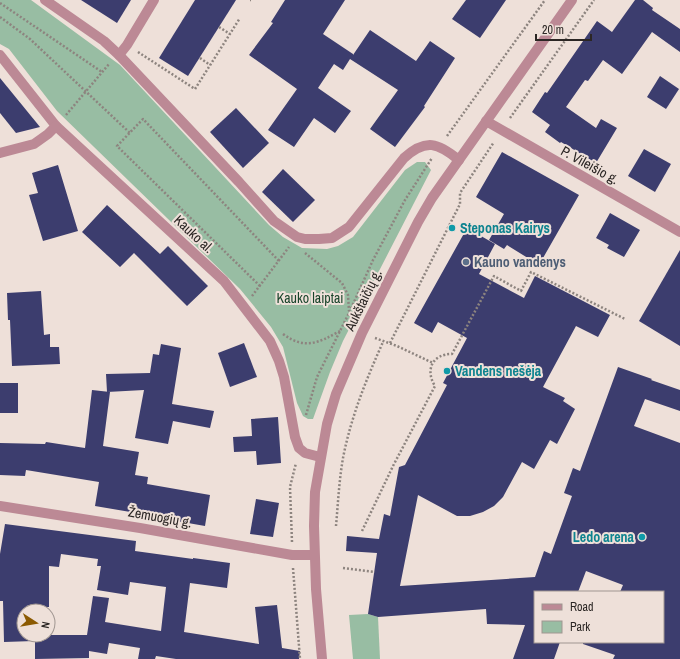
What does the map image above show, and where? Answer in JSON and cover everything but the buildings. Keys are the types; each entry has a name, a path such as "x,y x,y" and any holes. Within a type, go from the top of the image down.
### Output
{"street":[{"path":"45,0 104,41 119,55 274,221 298,237 312,239 332,238 349,227 404,158 413,150 423,146 432,145 446,149 459,160"},
{"path":"119,55 127,45 154,0"},
{"name":"Aukštaičių g.","path":"322,659 314,555 315,492 327,424 336,394 362,332 418,222 432,198 572,0"},
{"name":"Kauko al.","path":"0,55 56,126 224,281 244,305 270,341 279,360 284,377 295,437 299,448 305,453 320,457"},
{"name":"P. Vileišio g.","path":"486,121 501,131 680,232"},
{"path":"0,154 34,144 56,126"},
{"name":"Žemuogių g.","path":"0,506 140,528 292,555 314,555"}],"path":[{"path":"390,343 460,204 460,194 501,131 594,0"},
{"path":"0,3 102,72"},
{"path":"0,17 30,39 130,133"},
{"path":"127,45 195,89 240,18"},
{"path":"219,27 230,34"},
{"path":"200,58 210,65"},
{"path":"67,114 108,65"},
{"path":"260,286 117,146 142,119 279,261"},
{"path":"298,237 292,244 342,284 348,295 349,313"},
{"path":"256,291 284,255"},
{"path":"362,531 393,466 435,386 430,375 430,368 441,356 452,354 494,276 521,291 531,272 625,319"},
{"path":"281,332 298,342 312,343 322,341 340,331"},
{"path":"336,526 343,459 358,402 366,379 383,342 390,343 433,363"},
{"path":"292,555 300,659"},
{"path":"343,568 375,572"}],"green space":[{"name":"Kauko laiptai","path":"0,0 31,0 120,65 269,225 283,237 302,248 327,249 338,246 353,237 405,170 417,162 425,162 431,170 343,341 313,419 308,419 303,416 297,403 283,347 271,327 240,289 57,111 9,49 0,44"},
{"path":"368,614 378,617 380,659 353,659 349,615"}],"place":[{"name":"Steponas Kairys","path":"452,228"},
{"name":"Kauno vandenys","path":"466,262"},
{"name":"Vandens nešėja","path":"447,371"},
{"name":"Ledo arena","path":"642,537"}]}
